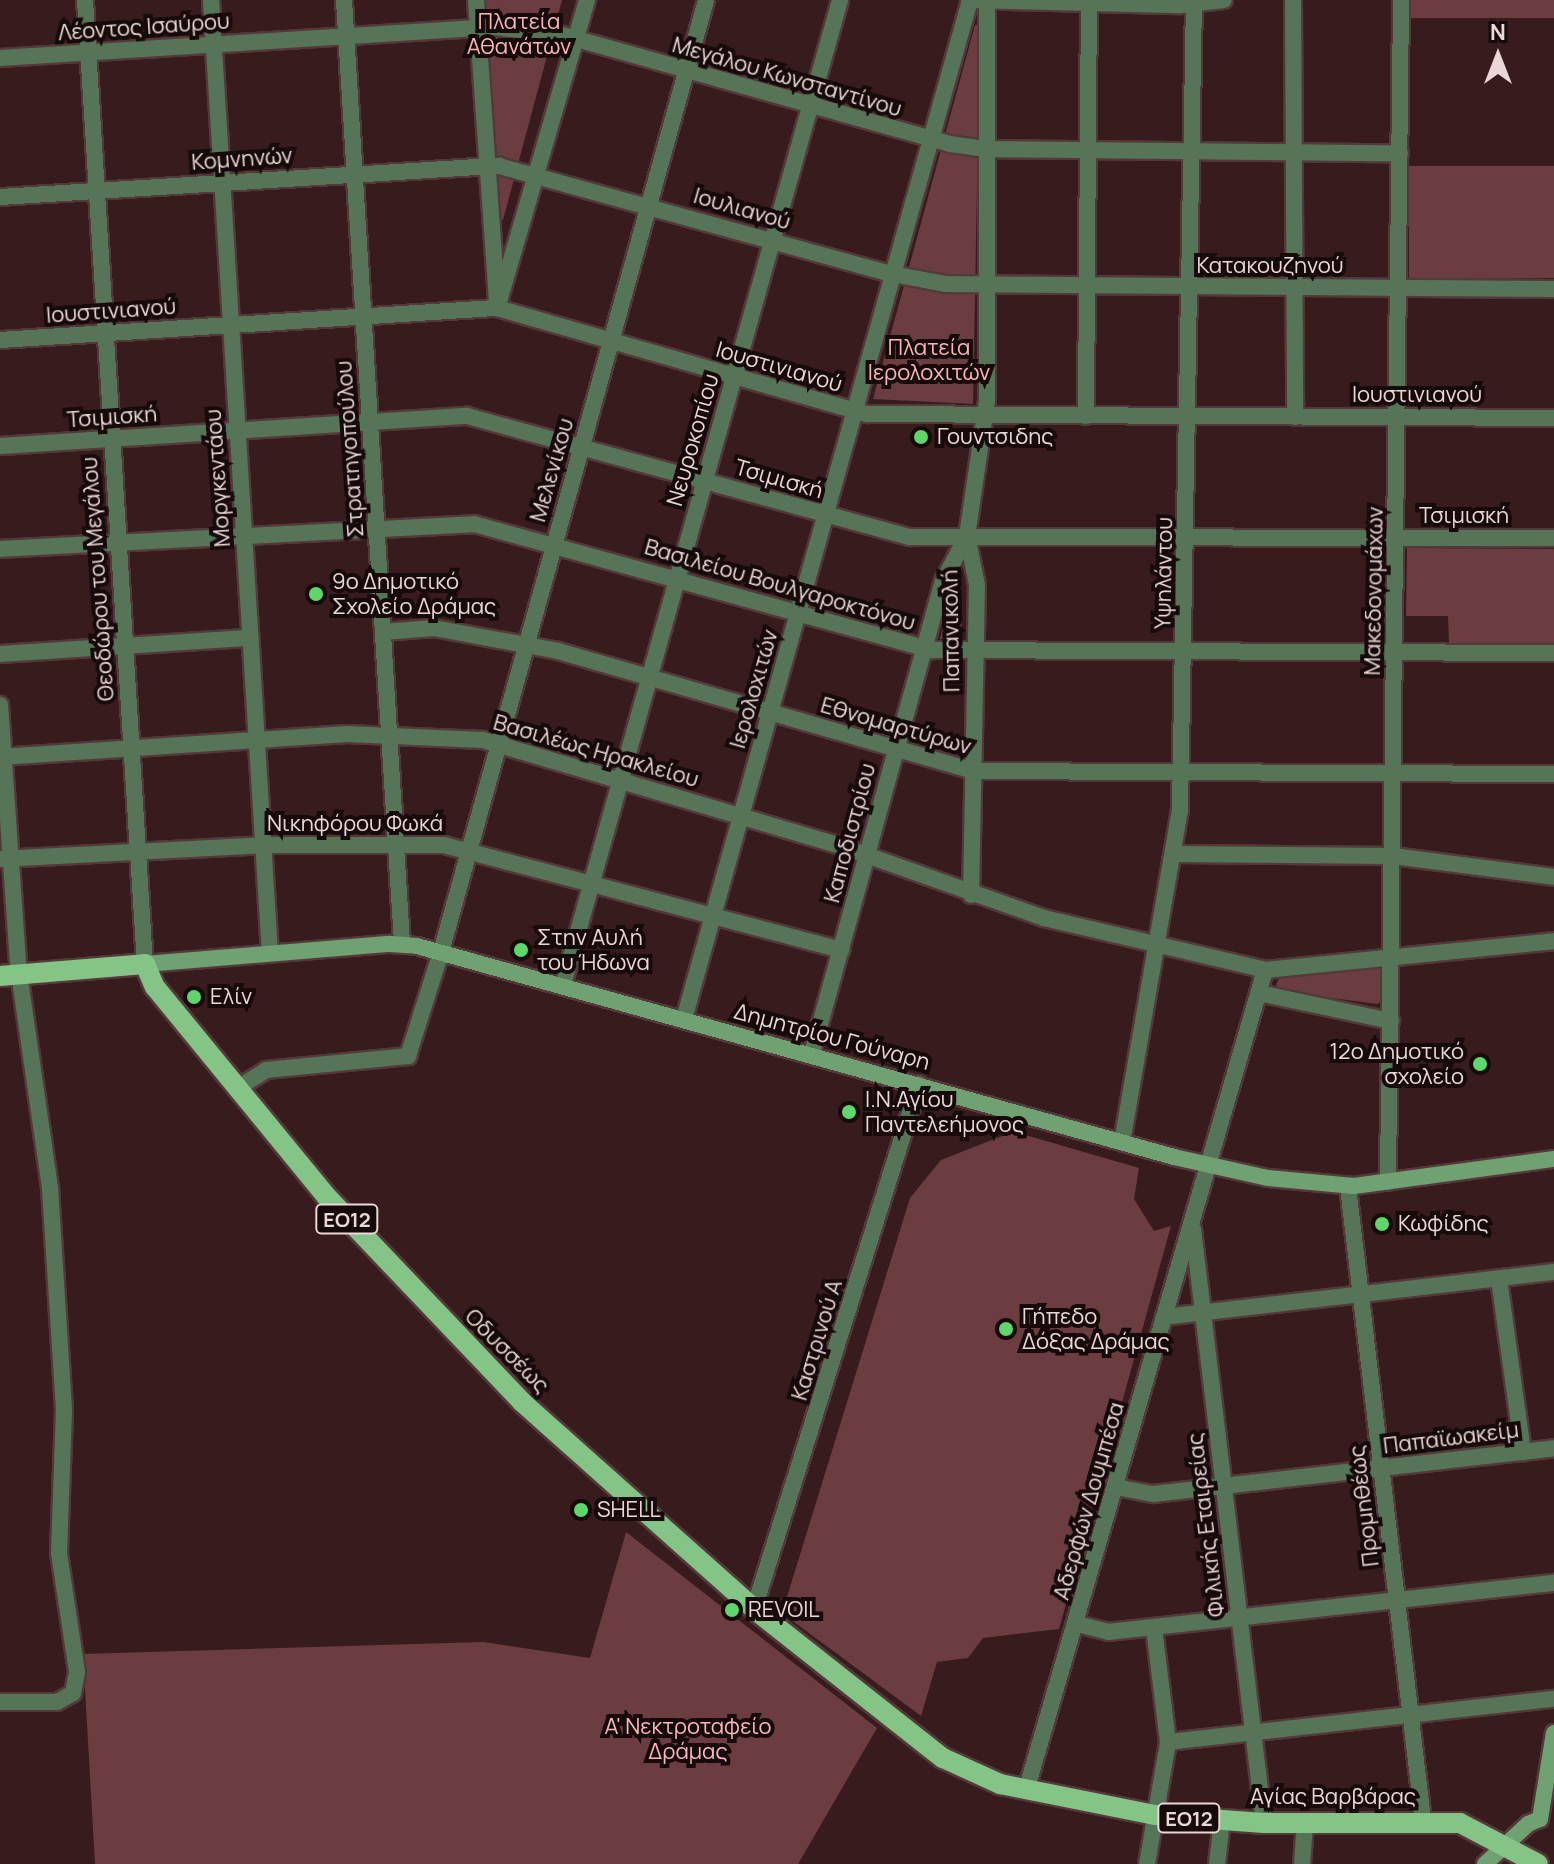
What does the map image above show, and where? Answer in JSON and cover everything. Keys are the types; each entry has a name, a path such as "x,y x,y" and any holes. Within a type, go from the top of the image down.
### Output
{"main road":[{"name":"Δημητρίου Γούναρη","path":"145,964 402,944 812,1053 1208,1166 1348,1187 1554,1159"},
{"path":"10,975 145,964"},
{"name":"Οδυσσέως","path":"145,964 155,987 236,1089 378,1253 513,1393 754,1609 891,1720"},
{"name":"Αγίας Βαρβάρας","path":"891,1720 970,1773 1026,1791 1155,1815 1264,1823 1423,1820 1472,1825 1505,1856"},
{"path":"1485,1864 1505,1856 1547,1819 1554,1733"},
{"name":"ΕΟ12","path":"1505,1856 1538,1864"}],"street":[{"name":"Θεοδώρου του Μεγάλου","path":"85,0 145,964"},
{"name":"Μοργκεντάου","path":"211,0 270,953"},
{"name":"Στρατηγοπούλου","path":"344,0 402,944"},
{"path":"476,0 497,308"},
{"path":"497,308 587,0"},
{"name":"Μελενίκου","path":"236,1089 266,1070 408,1056 441,952 706,0"},
{"name":"Νευροκοπίου","path":"563,985 840,0"},
{"path":"985,416 987,149 976,1 1224,0"},
{"path":"1293,0 1295,417"},
{"name":"Μακεδονομάχων","path":"1388,1182 1401,0"},
{"name":"Ιερολοχιτών","path":"684,1019 893,275 976,1"},
{"name":"Υψηλάντου","path":"1122,1142 1160,947 1175,854 1182,771 1194,1"},
{"path":"1086,416 1089,2"},
{"name":"Λέοντος Ισαύρου","path":"0,58 477,27 577,39"},
{"name":"Μεγάλου Κωνσταντίνου","path":"577,39 932,141 987,149 1400,153"},
{"name":"Ιουλιανού","path":"487,166 538,174 893,275 987,287"},
{"name":"Κομνηνών","path":"0,197 487,166"},
{"name":"Κατακουζηνού","path":"987,287 1554,289"},
{"name":"Ιουστινιανού","path":"0,340 497,308 855,412 985,416 1554,418"},
{"name":"Παπανικολή","path":"971,895 977,578 967,536 985,416"},
{"name":"Τσιμισκή","path":"0,446 479,417 904,536 1554,538"},
{"name":"Βασιλείου Βουλγαροκτόνου","path":"0,549 474,524 924,648 976,651 1554,653"},
{"name":"Καποδιστρίου","path":"812,1053 943,581 967,536"},
{"name":"Εθνομαρτύρων","path":"383,632 434,628 527,645 973,771 1554,774"},
{"path":"0,654 250,638"},
{"path":"0,705 10,975 50,1188 64,1410 59,1553 77,1672 73,1693 57,1702 0,1702"},
{"name":"Βασιλέως Ηρακλείου","path":"2,756 389,733 499,743 742,815 867,856 971,895 1160,947 1265,970 1554,941"},
{"name":"Νικηφόρου Φωκά","path":"5,858 263,845 396,842 470,849 841,950"},
{"path":"1175,854 1393,856 1554,877"},
{"name":"Αδερφών Δουμπέσα","path":"1026,1791 1265,970"},
{"path":"1259,993 1391,1021"},
{"name":"Καστρινού Α","path":"754,1609 919,1084"},
{"name":"Προμηθέως","path":"1348,1187 1423,1820"},
{"name":"Φιλικής Εταιρείας","path":"1192,1222 1264,1823"},
{"path":"1164,1317 1554,1272"},
{"path":"1499,1279 1523,1452"},
{"name":"Παπαϊωακείμ","path":"1116,1487 1153,1494 1554,1448"},
{"path":"1077,1624 1101,1632 1154,1628 1554,1583"},
{"path":"1147,1864 1168,1742 1154,1628"},
{"path":"1168,1742 1554,1699"},
{"path":"1217,1864 1222,1820"},
{"path":"1302,1864 1305,1823"}],"green space":[{"name":"Πλατεία Αθανάτων","path":"485,0 562,0 503,220 497,221"},
{"path":"1411,0 1554,0 1554,18 1411,18"},
{"name":"Πλατεία Ιερολοχιτών","path":"975,25 980,25 973,404 873,399"},
{"path":"1409,166 1554,166 1554,278 1409,278"},
{"path":"1407,548 1554,549 1554,644 1449,643 1448,616 1406,616"},
{"path":"961,586 962,639 940,639 952,587"},
{"path":"1378,966 1383,969 1383,998 1378,1004 1285,992 1276,985 1280,976"},
{"name":"Γήπεδο Δόξας Δράμας","path":"1007,1134 1022,1134 1139,1168 1134,1199 1154,1231 1171,1226 1059,1629 983,1638 968,1658 937,1662 921,1716 782,1613 910,1198 941,1160"},
{"name":"Α' Νεκτροταφείο Δράμας","path":"626,1532 877,1728 798,1864 95,1864 83,1654 483,1642 590,1658"}],"place":[{"name":"Γουντσιδης","path":"921,437"},
{"name":"9ο Δημοτικό Σχολείο Δράμας","path":"316,594"},
{"name":"Στην Αυλή του Ήδωνα","path":"521,950"},
{"name":"Ελίν","path":"194,997"},
{"name":"12ο Δημοτικό σχολείο","path":"1480,1064"},
{"name":"Ι.Ν.Αγίου Παντελεήμονος","path":"849,1112"},
{"name":"Κωφίδης","path":"1382,1224"},
{"name":"Γήπεδο Δόξας Δράμας","path":"1006,1329"},
{"name":"SHELL","path":"581,1510"},
{"name":"REVOIL","path":"732,1610"}]}
